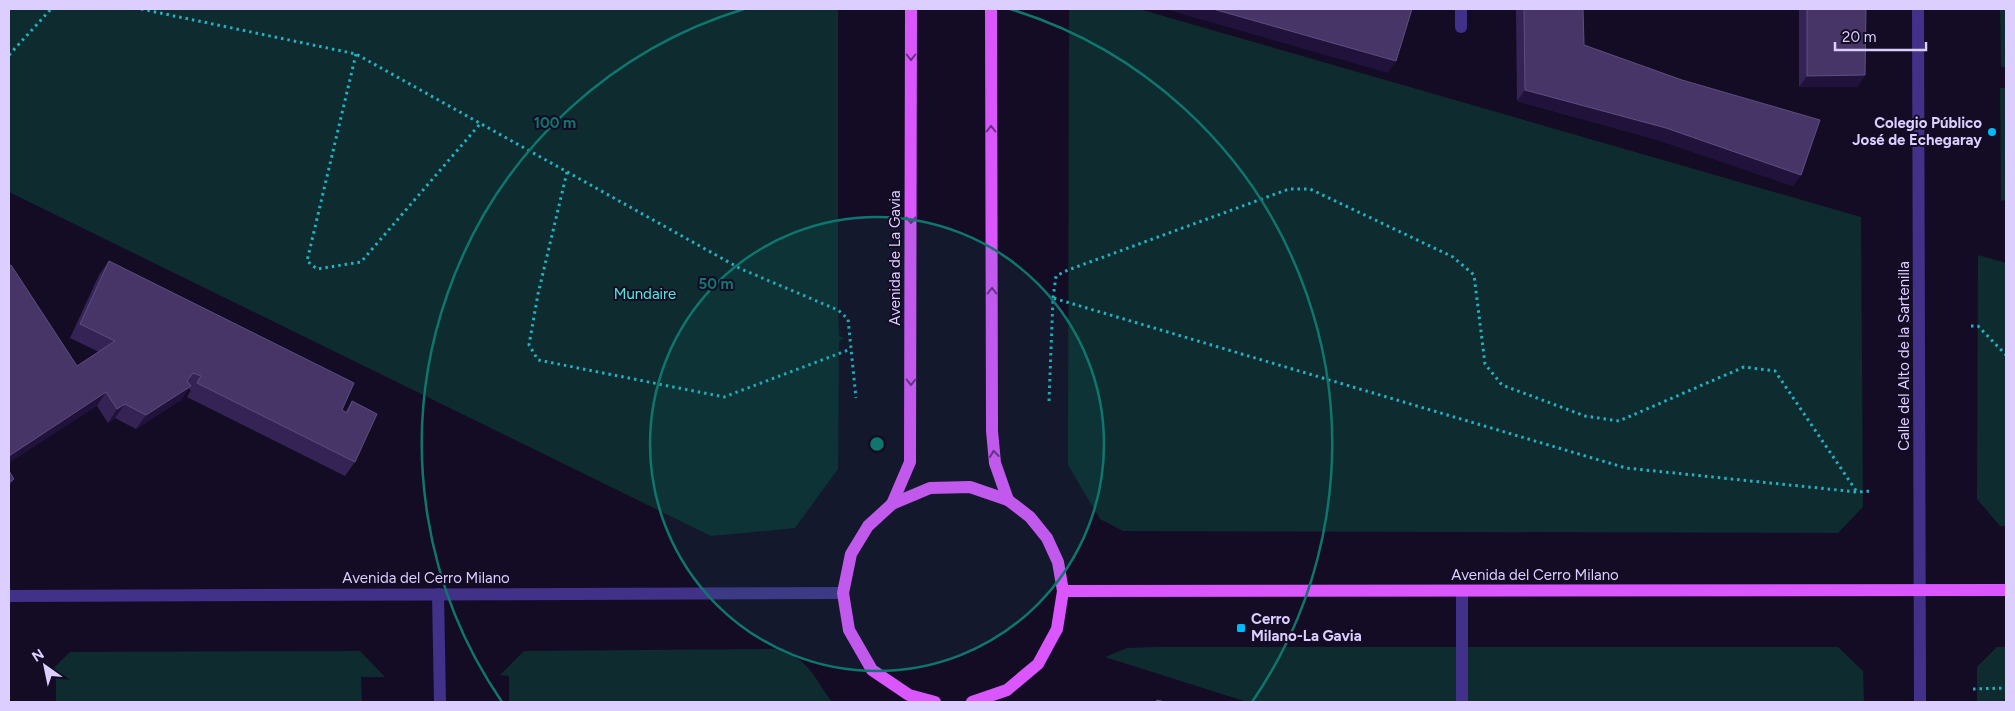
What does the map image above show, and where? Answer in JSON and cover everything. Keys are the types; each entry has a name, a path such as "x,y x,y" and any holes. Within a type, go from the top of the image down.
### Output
{"main road":[{"name":"Avenida de La Gavia","path":"892,504 910,462 911,9"},
{"path":"991,9 992,431 996,463 1008,500"},
{"path":"935,702 909,699 872,670 849,630 843,593 851,554 868,526 892,504 930,488 970,487 1008,500 1030,517 1047,538 1058,562 1063,591 1057,629 1038,664 1005,696 972,702"},
{"name":"Avenida del Cerro Milano","path":"1063,591 2006,590"}],"street":[{"path":"1460,9 1461,27"},
{"name":"Calle del Alto de la Sartenilla","path":"1918,9 1920,702"},
{"path":"1462,591 1462,702"},
{"name":"Avenida del Cerro Milano","path":"9,596 843,593"},
{"path":"438,594 440,702"}],"path":[{"path":"9,55 51,9"},
{"path":"141,9 356,54 741,269 838,310 848,319 856,398"},
{"path":"356,54 307,261 317,270 361,262 480,124"},
{"path":"567,172 538,294 529,345 538,360 724,397 851,349"},
{"path":"1050,401 1053,298 1056,276 1289,189 1310,189 1453,257 1474,275 1485,364 1502,385 1585,416 1619,422 1744,367 1775,371 1856,492"},
{"path":"1053,298 1626,468 1856,492 1872,491"},
{"path":"1971,326 1978,326 2006,355"},
{"path":"1973,689 2006,688"}],"green space":[{"name":"Mundaire","path":"9,9 838,9 838,310 839,336 844,338 839,341 838,469 795,528 711,536 9,192"},
{"path":"1069,9 1139,9 1861,217 1863,507 1838,533 1123,531 1100,519 1068,465"},
{"path":"2000,9 2006,9 2006,67 2001,67"},
{"path":"2000,88 2006,88 2006,200 2001,201"},
{"path":"1978,255 2006,263 2006,526 2000,526 1977,499"},
{"path":"1838,647 1863,671 1864,702 1247,702 1105,657 1127,648"},
{"path":"1997,647 2006,647 2006,702 1977,702 1977,667"},
{"path":"775,649 787,653 803,663 832,702 509,702 509,676 500,675 524,651"},
{"path":"360,651 385,677 361,677 362,702 56,702 56,677 45,677 70,652"}],"building":[{"path":"1213,9 1412,9 1396,61"},
{"path":"1524,9 1583,9 1584,45 1682,80 1820,120 1801,175 1666,128 1525,90"},
{"path":"1807,9 1866,9 1865,75 1807,76"},
{"path":"109,261 354,383 342,410 347,413 352,401 377,414 355,462 197,383 201,376 193,373 187,381 191,386 146,415 125,404 117,409 106,392 9,456 9,266 11,265 77,366 115,341 80,324"},
{"path":"9,471 14,479 9,483"}],"place":[{"name":"Colegio Público José de Echegaray","path":"1992,132"},
{"name":"Cerro Milano-La Gavia","path":"1241,628"}]}
